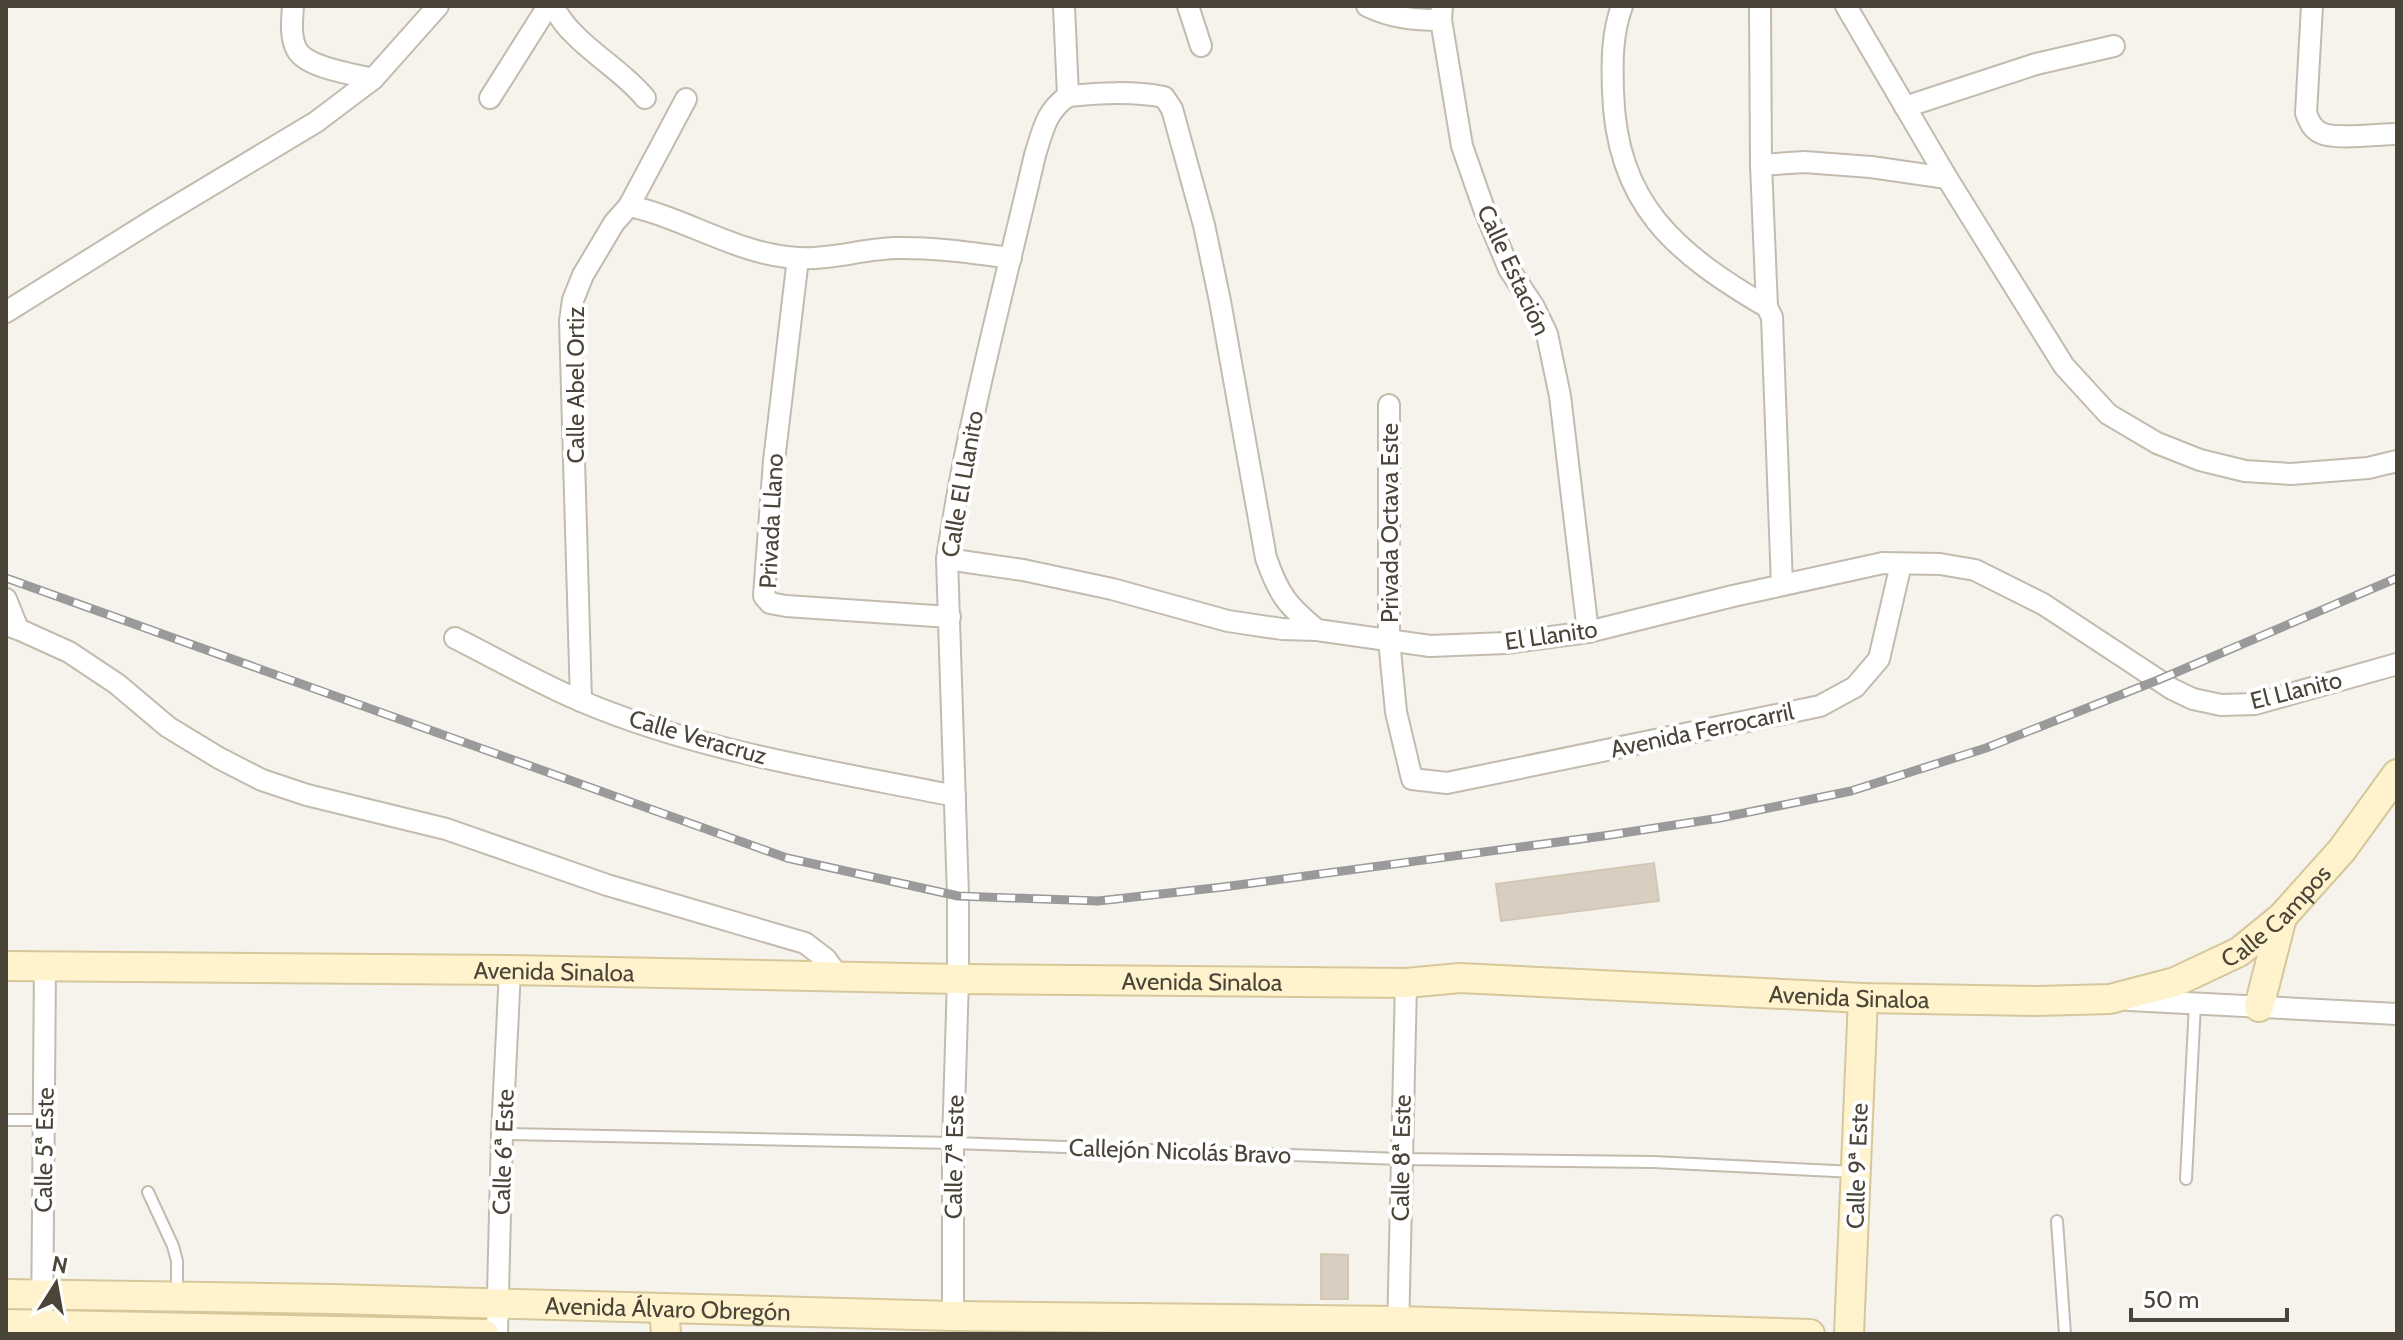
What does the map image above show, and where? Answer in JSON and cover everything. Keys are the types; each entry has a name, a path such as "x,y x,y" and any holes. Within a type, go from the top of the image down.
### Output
{"street":[{"path":"293,6 292,39 298,53 324,67 373,79"},
{"path":"6,312 316,122 373,79 438,6"},
{"path":"490,98 550,6 571,32 633,84 645,98"},
{"path":"1064,6 1068,96 1119,91 1149,94 1164,97 1172,109 1204,225 1217,286 1266,558 1277,589 1297,613 1317,630"},
{"path":"1188,6 1201,46"},
{"path":"1367,6 1383,14 1409,20 1442,13"},
{"path":"1622,6 1612,59 1613,112 1619,147 1639,198 1667,233 1700,265 1767,307"},
{"path":"1760,6 1761,165 1767,307 1772,317 1773,332 1782,585"},
{"path":"1846,6 1947,178 2064,366 2108,414 2157,443 2200,460 2245,471 2291,474 2368,468 2397,461"},
{"path":"2312,6 2306,113 2311,125 2322,134 2344,136 2394,131"},
{"name":"Calle Estación","path":"1442,13 1462,146 1509,269 1534,307 1547,334 1560,396 1588,632"},
{"path":"1905,107 2036,64 2114,46"},
{"name":"Calle El Llanito","path":"958,979 947,559 967,444 1035,155 1053,106 1068,96"},
{"name":"Calle Abel Ortiz","path":"581,701 570,321 573,300 583,275 614,223 629,206 686,99"},
{"path":"1761,165 1804,162 1947,178"},
{"path":"629,206 647,210 713,238 798,258 896,248 939,249 1011,258"},
{"name":"Privada Llano","path":"798,258 774,461 764,596 770,603 786,606 950,617"},
{"name":"Privada Octava Este","path":"1389,405 1389,640 1396,712 1412,779"},
{"name":"El Llanito","path":"947,559 1023,570 1112,589 1228,621 1430,646 1506,643 1588,632 1883,563 1940,564 1975,570 2043,604 2172,689 2193,699 2221,705 2255,704 2397,664"},
{"name":"Avenida Ferrocarril","path":"1412,779 1447,783 1820,706 1855,687 1879,659 1901,564"},
{"path":"6,599 12,627 69,652 117,684 168,727 262,780 307,795 446,829 607,885 805,943 826,959 839,977"},
{"name":"Calle Veracruz","path":"455,638 581,701 667,732 787,762 955,796"},
{"name":"Calle Campos","path":"2110,999 2175,982 2239,952 2282,917 2342,850 2397,774"},
{"path":"2259,1007 2282,917"},
{"name":"Calle 5ª Este","path":"42,1329 45,965"},
{"name":"Avenida Sinaloa","path":"6,966 1406,983 1460,978 1863,998 2110,999 2397,1014"},
{"name":"Calle 6ª Este","path":"497,1334 510,970"},
{"name":"Calle 7ª Este","path":"953,1325 953,1143 958,979"},
{"name":"Calle 8ª Este","path":"1398,1328 1406,983"},
{"name":"Calle 9ª Este","path":"1849,1334 1863,998"},
{"name":"Avenida Álvaro Obregón","path":"6,1294 498,1303 665,1321 1810,1334"},
{"path":"211,1329 217,1299"},
{"path":"6,1324 42,1329 484,1334"}],"lane":[{"path":"2186,1179 2195,1004"},
{"path":"6,1120 44,1120"},
{"name":"Callejón Nicolás Bravo","path":"502,1134 953,1143 1401,1159 1653,1162 1857,1172"},
{"path":"148,1192 173,1246 177,1261 177,1298"},
{"path":"2057,1221 2065,1334"}],"building":[{"path":"1654,863 1659,901 1501,921 1496,884"},
{"path":"1321,1254 1348,1255 1348,1299 1321,1299"}],"railway":[{"path":"6,578 787,858 958,896 1098,901 1603,836 1720,818 1851,791 1986,748 2158,680 2397,578"}]}
